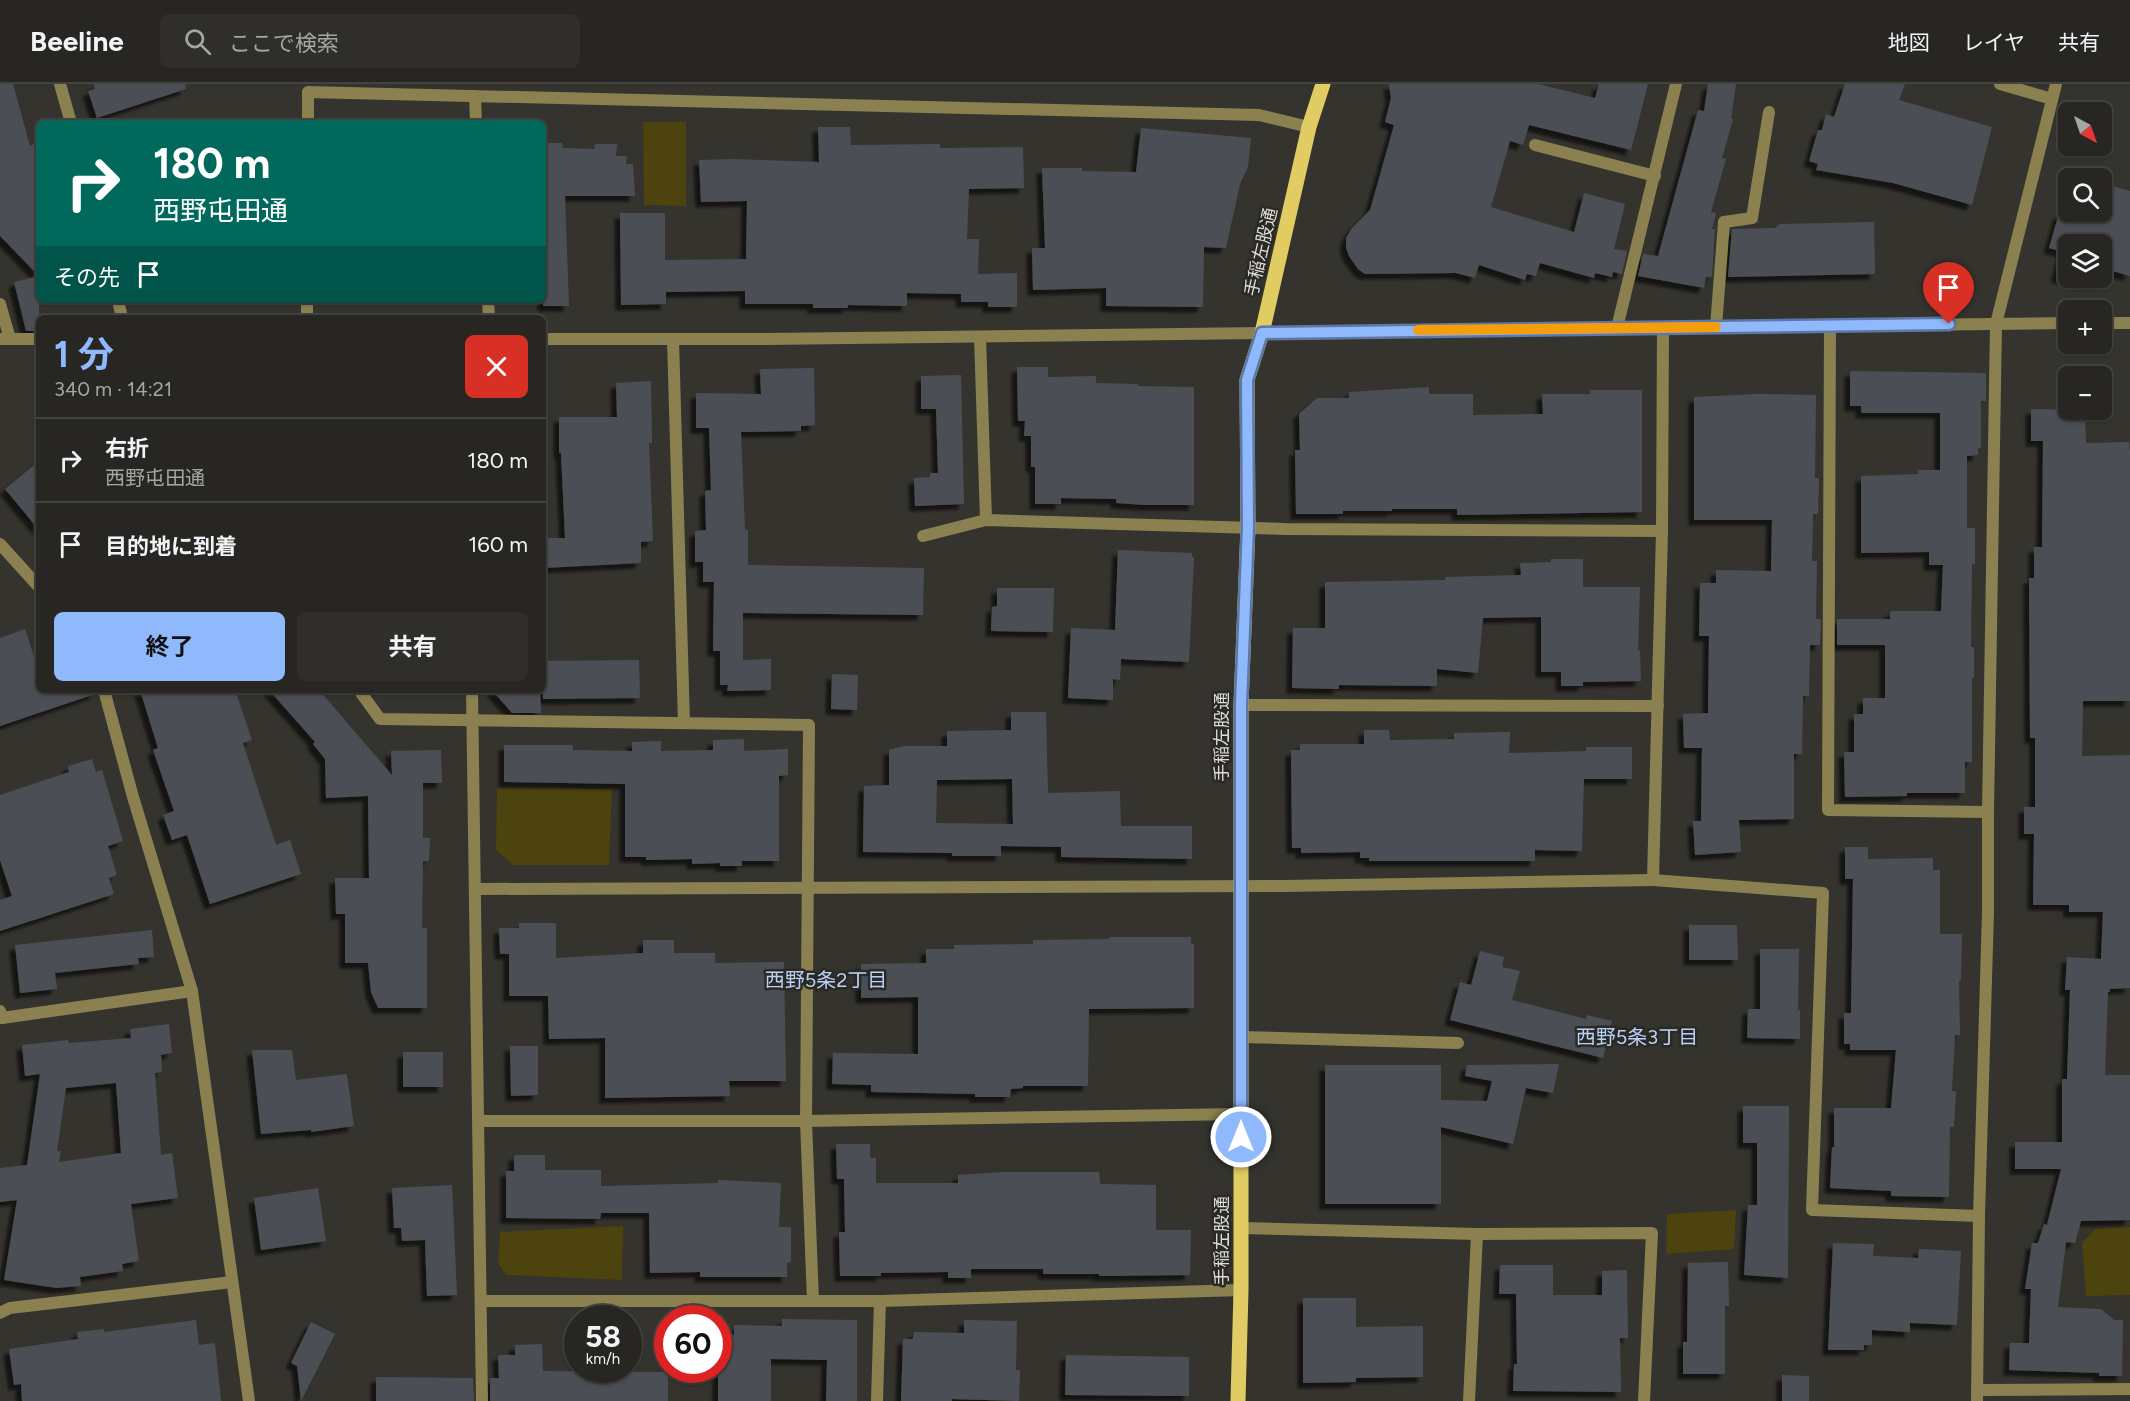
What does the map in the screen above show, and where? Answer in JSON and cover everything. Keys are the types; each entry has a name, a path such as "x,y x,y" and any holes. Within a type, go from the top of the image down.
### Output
{"main road":[{"name":"手稲左股通","path":"1238,1401 1241,1290 1241,705 1248,527 1247,380 1262,333 1309,127 1323,84"}],"street":[{"path":"60,84 70,120"},
{"path":"1617,328 1676,84"},
{"path":"2000,84 2052,99"},
{"path":"2056,84 1996,324 1988,912 1979,1216 1977,1396 2130,1389"},
{"path":"308,120 308,92 1259,115 1309,127"},
{"path":"475,96 476,120"},
{"path":"1716,327 1724,222 1752,218 1768,112"},
{"path":"1535,145 1655,176"},
{"path":"0,304 5,339 36,339"},
{"path":"546,339 980,337 2058,323"},
{"path":"2112,323 2130,323"},
{"path":"1830,326 1828,810 1988,812"},
{"path":"1653,880 1662,531 1663,327"},
{"path":"980,337 986,520"},
{"path":"673,339 684,723"},
{"path":"923,536 986,520 1286,529 1662,531"},
{"path":"0,544 36,584"},
{"path":"105,693 133,797 192,991 249,1401"},
{"path":"361,693 380,719 809,725 806,1121 813,1301"},
{"path":"472,693 482,1401"},
{"path":"1241,705 1658,706"},
{"path":"476,889 1241,887 1653,880 1823,893 1812,1210 1979,1216"},
{"path":"0,1011 2,1018 192,991"},
{"path":"1241,1038 1458,1043"},
{"path":"479,1121 806,1121 1241,1114"},
{"path":"1241,1228 1477,1234 1652,1233 1644,1401"},
{"path":"1470,1401 1477,1234"},
{"path":"0,1313 10,1308 232,1282"},
{"path":"481,1301 880,1301 1241,1290"},
{"path":"877,1401 880,1301"}],"shaded area":[{"path":"643,122 686,122 686,206 644,205"},
{"path":"497,788 612,789 609,865 513,865 496,850"},
{"path":"1736,1210 1734,1249 1666,1254 1667,1214"},
{"path":"623,1226 622,1280 506,1275 498,1263 500,1232"},
{"path":"2130,1227 2130,1295 2086,1296 2082,1243 2095,1229"}],"building":[{"path":"0,84 13,84 30,146 34,144 36,151 36,273 0,236"},
{"path":"94,84 185,84 186,89 97,118 88,91 95,89"},
{"path":"1389,84 1538,84 1595,98 1599,84 1648,84 1631,150 1529,125 1523,145 1510,141 1491,207 1574,232 1584,193 1625,204 1614,249 1627,251 1622,274 1613,272 1612,277 1595,273 1594,278 1540,263 1536,276 1527,274 1525,280 1479,265 1475,278 1456,273 1365,274 1358,269 1349,256 1346,238 1352,228 1370,210 1394,125 1385,122 1391,98"},
{"path":"1708,84 1736,84 1731,119 1733,119 1722,158 1726,159 1711,212 1716,213 1712,229 1715,229 1712,277 1706,277 1704,288 1638,276 1643,254 1658,256 1698,110 1704,111"},
{"path":"1845,84 1905,84 1899,100 1992,127 1972,205 1893,183 1816,170 1818,164 1809,161 1818,130 1822,130 1826,114 1834,117"},
{"path":"818,127 850,127 851,145 940,144 940,148 1023,147 1024,188 969,189 967,239 979,239 978,274 1017,273 1017,307 988,307 988,302 961,302 961,294 907,293 907,306 848,305 848,308 813,308 813,304 745,304 745,291 666,292 666,304 621,305 620,213 665,213 665,260 746,259 747,201 701,202 699,160 819,162"},
{"path":"1141,128 1251,138 1248,167 1240,184 1226,248 1204,247 1203,307 1106,306 1106,288 1033,290 1032,248 1045,248 1042,168 1136,172"},
{"path":"546,143 562,143 563,148 594,149 595,144 617,144 616,156 627,156 626,164 633,164 635,196 565,196 569,306 543,306 543,303 546,303"},
{"path":"2112,186 2130,191 2130,276 2112,271 2112,234 2058,234 2058,251 2049,248 2058,216 2058,222 2112,222"},
{"path":"1874,222 1875,274 1728,277 1732,229 1775,228 1780,224"},
{"path":"36,277 36,303 39,303 39,315 36,315 36,331 26,331 14,282"},
{"path":"1017,367 1048,367 1048,377 1096,376 1096,383 1194,387 1194,505 1145,505 1116,503 1116,499 1061,498 1061,504 1035,504 1035,467 1031,467 1031,436 1024,436 1025,421 1018,421"},
{"path":"814,368 815,425 801,426 801,431 741,432 745,530 748,530 748,565 924,568 923,615 743,613 743,660 771,659 771,690 727,691 728,685 720,685 720,651 713,651 714,582 703,582 703,562 695,562 695,531 706,530 705,491 711,490 709,428 696,428 696,393 761,394 760,369"},
{"path":"1850,371 1986,373 1986,401 1981,401 1981,448 1978,448 1978,455 1967,456 1967,528 1975,528 1975,564 1972,564 1971,647 1974,647 1974,678 1972,678 1972,762 1965,762 1965,793 1907,793 1907,796 1845,797 1844,752 1854,752 1854,714 1863,714 1863,698 1885,698 1885,645 1837,645 1837,619 1890,619 1890,611 1941,611 1943,565 1929,565 1929,552 1861,553 1861,476 1918,474 1918,470 1940,470 1940,413 1861,413 1861,406 1850,406"},
{"path":"961,375 964,504 915,506 914,478 930,477 930,473 938,473 936,409 921,409 921,376"},
{"path":"651,381 652,443 649,443 653,541 641,542 641,563 546,568 546,538 565,538 559,417 617,417 616,383"},
{"path":"1429,387 1429,394 1473,394 1473,415 1543,414 1542,394 1590,394 1590,390 1642,390 1642,512 1457,515 1457,509 1392,509 1392,511 1343,511 1343,514 1296,514 1295,450 1300,450 1299,414 1317,398 1349,398 1349,392"},
{"path":"1758,394 1816,395 1815,478 1819,478 1818,514 1813,514 1812,561 1817,561 1816,619 1821,619 1820,645 1810,645 1809,696 1803,696 1802,754 1794,754 1794,819 1739,820 1741,852 1695,855 1693,821 1701,821 1702,748 1684,748 1683,714 1708,713 1709,636 1699,636 1700,583 1716,583 1716,570 1771,571 1772,520 1694,520 1694,397"},
{"path":"2031,409 2058,410 2058,420 2085,420 2086,443 2129,442 2130,701 2083,701 2082,756 2130,755 2130,988 2110,989 2108,992 2105,1075 2130,1075 2130,1220 2081,1221 2075,1243 2066,1242 2058,1307 2101,1309 2114,1320 2123,1320 2122,1376 2009,1370 2010,1343 2029,1343 2031,1289 2025,1289 2032,1243 2038,1243 2044,1224 2047,1225 2061,1169 2015,1169 2015,1142 2062,1142 2062,1079 2067,1079 2070,990 2065,990 2067,957 2101,959 2103,912 2069,912 2069,905 2033,905 2034,834 2024,834 2024,807 2035,807 2035,738 2030,738 2029,578 2034,578 2034,547 2042,547 2043,441 2031,441"},
{"path":"36,463 36,526 5,489"},
{"path":"1118,550 1192,553 1194,557 1189,662 1121,659 1120,680 1113,679 1113,700 1068,698 1071,628 1115,630"},
{"path":"1551,559 1583,559 1583,587 1640,587 1638,651 1640,650 1641,681 1583,682 1583,686 1561,686 1561,672 1541,672 1541,617 1483,618 1478,673 1437,669 1437,686 1339,685 1339,689 1292,688 1293,628 1325,628 1325,582 1445,580 1445,577 1521,575 1520,563 1551,562"},
{"path":"997,588 1054,588 1053,632 991,631 992,607 997,606"},
{"path":"25,629 36,663 36,693 95,694 0,726 0,638"},
{"path":"639,660 640,698 543,699 543,693 546,693 546,661"},
{"path":"832,674 858,675 857,710 831,709"},
{"path":"141,693 236,693 252,740 243,743 276,845 290,840 301,874 210,904 187,835 172,840 163,815 174,811 153,750 158,748"},
{"path":"272,693 322,693 392,775 391,751 441,750 442,783 423,783 423,838 430,838 429,861 423,861 422,928 427,928 427,1008 378,1008 371,992 368,963 345,963 345,914 336,914 335,878 369,878 368,796 326,798 325,759 313,744 315,742"},
{"path":"495,693 540,693 541,713 512,713"},
{"path":"1011,712 1046,712 1048,793 1120,791 1121,826 1192,826 1192,859 1061,857 1061,847 1001,846 1001,856 863,852 864,786 889,785 889,750 904,746 947,746 947,731 1011,730","holes":["1012,779 1013,824 936,823 937,780"]},
{"path":"1364,730 1389,730 1390,740 1454,739 1454,733 1510,732 1509,753 1586,751 1586,747 1632,747 1632,779 1584,779 1582,851 1535,850 1535,861 1369,861 1369,858 1360,858 1360,852 1301,853 1301,848 1292,848 1291,750 1300,750 1300,744 1364,744"},
{"path":"744,739 744,751 788,749 788,775 779,776 779,861 742,861 742,866 720,866 720,863 692,864 692,859 646,860 646,857 625,857 625,784 504,782 504,745 573,745 573,750 632,751 632,742 661,741 661,751 713,750 713,740"},
{"path":"92,759 96,772 102,770 123,841 108,846 117,875 109,878 114,894 0,931 0,900 12,896 0,860 0,795 69,772 68,766"},
{"path":"1845,847 1868,847 1868,859 1933,858 1933,870 1940,870 1940,934 1962,934 1961,981 1959,981 1960,1035 1955,1035 1952,1091 1956,1091 1954,1127 1950,1127 1949,1197 1891,1196 1891,1191 1830,1188 1832,1147 1834,1147 1834,1108 1891,1108 1896,1050 1850,1050 1850,1044 1844,1044 1844,1013 1851,1013 1853,879 1845,879"},
{"path":"519,923 556,923 556,958 643,953 643,940 674,940 674,953 715,953 715,963 784,962 786,1081 729,1081 730,1096 605,1098 605,1038 549,1039 548,996 509,996 509,954 500,954 499,928 519,928"},
{"path":"1689,925 1737,925 1738,960 1689,960"},
{"path":"152,930 154,957 138,958 139,964 55,973 57,989 20,993 15,945"},
{"path":"1109,937 1191,937 1191,944 1194,944 1194,1008 1089,1009 1088,1086 1023,1086 1023,1088 1011,1089 1010,1097 975,1097 975,1094 871,1092 871,1085 832,1084 833,1053 918,1054 918,997 861,998 861,964 926,963 926,949 954,949 954,945 1033,944 1033,940 1109,939"},
{"path":"1760,949 1799,949 1800,1039 1747,1038 1748,1009 1760,1009"},
{"path":"1480,951 1504,957 1502,967 1520,971 1512,1000 1586,1019 1587,1015 1612,1021 1603,1058 1450,1020 1460,982 1471,985"},
{"path":"169,1024 172,1053 161,1055 162,1072 155,1073 161,1155 172,1153 178,1198 131,1204 139,1261 122,1264 123,1271 80,1277 81,1286 56,1288 4,1280 17,1200 0,1202 0,1168 27,1165 40,1074 25,1076 22,1045 68,1040 69,1043 131,1038 130,1029","holes":["116,1083 121,1153 59,1162 61,1151 57,1151 66,1088"]},
{"path":"510,1046 538,1046 538,1095 511,1096"},
{"path":"252,1050 292,1050 296,1080 347,1074 354,1126 311,1132 311,1130 261,1134"},
{"path":"403,1052 443,1052 443,1087 403,1087"},
{"path":"1559,1064 1553,1093 1526,1088 1513,1144 1441,1127 1441,1204 1325,1204 1325,1065 1441,1065 1441,1100 1487,1101 1492,1081 1465,1076 1467,1065"},
{"path":"1743,1106 1789,1106 1788,1278 1744,1275 1748,1205 1757,1205 1757,1143 1743,1143"},
{"path":"836,1144 870,1144 870,1158 876,1158 876,1183 958,1183 958,1175 1002,1172 1099,1172 1100,1184 1156,1185 1156,1230 1191,1230 1190,1275 1099,1276 1099,1274 1043,1274 1043,1269 971,1269 971,1278 948,1278 948,1272 840,1276 839,1232 845,1232 844,1179 837,1179"},
{"path":"514,1155 545,1155 545,1170 601,1170 601,1186 718,1183 718,1180 781,1183 779,1227 791,1227 791,1262 787,1263 787,1277 700,1277 700,1272 650,1273 649,1213 601,1213 600,1219 506,1218 506,1171 514,1171"},
{"path":"452,1185 457,1295 427,1296 425,1240 402,1241 401,1228 394,1228 392,1188"},
{"path":"318,1188 326,1241 261,1250 254,1198"},
{"path":"1833,1243 1874,1244 1873,1256 1918,1258 1919,1249 1961,1251 1957,1325 1910,1323 1910,1332 1872,1330 1872,1345 1864,1345 1864,1350 1828,1350"},
{"path":"1728,1262 1729,1306 1725,1306 1725,1374 1683,1374 1683,1342 1687,1342 1688,1263"},
{"path":"1500,1265 1553,1265 1553,1295 1602,1295 1602,1271 1627,1270 1628,1338 1620,1338 1621,1392 1513,1391 1514,1364 1517,1364 1516,1294 1499,1294"},
{"path":"1303,1298 1356,1298 1356,1327 1423,1326 1423,1377 1356,1378 1356,1382 1303,1383"},
{"path":"782,1319 857,1320 857,1401 826,1401 827,1360 771,1359 771,1401 718,1401 718,1383 732,1383 734,1325 782,1326"},
{"path":"196,1320 199,1345 215,1343 221,1401 22,1401 21,1384 14,1385 9,1349 78,1339 77,1332 104,1329 104,1332"},
{"path":"964,1320 1017,1321 1016,1370 1020,1370 1019,1401 952,1399 952,1401 901,1401 903,1339 913,1339 914,1332 964,1333"},
{"path":"311,1322 335,1334 301,1401 297,1366 291,1363"},
{"path":"542,1344 543,1371 564,1371 564,1383 642,1383 642,1372 654,1372 654,1383 668,1383 668,1401 490,1401 490,1378 499,1378 498,1355 515,1355 515,1345"},
{"path":"1066,1355 1189,1357 1189,1396 1065,1395"},
{"path":"1782,1375 1809,1376 1809,1401 1782,1401"},
{"path":"376,1377 473,1378 474,1401 376,1401"}],"slow traffic":[{"path":"1418,330 1716,327"}],"district":[{"name":"西野5条2丁目","path":"826,980"},
{"name":"西野5条3丁目","path":"1637,1037"}],"route":[{"path":"1241,1137 1241,705 1248,527 1247,380 1262,333 1949,324"}]}
